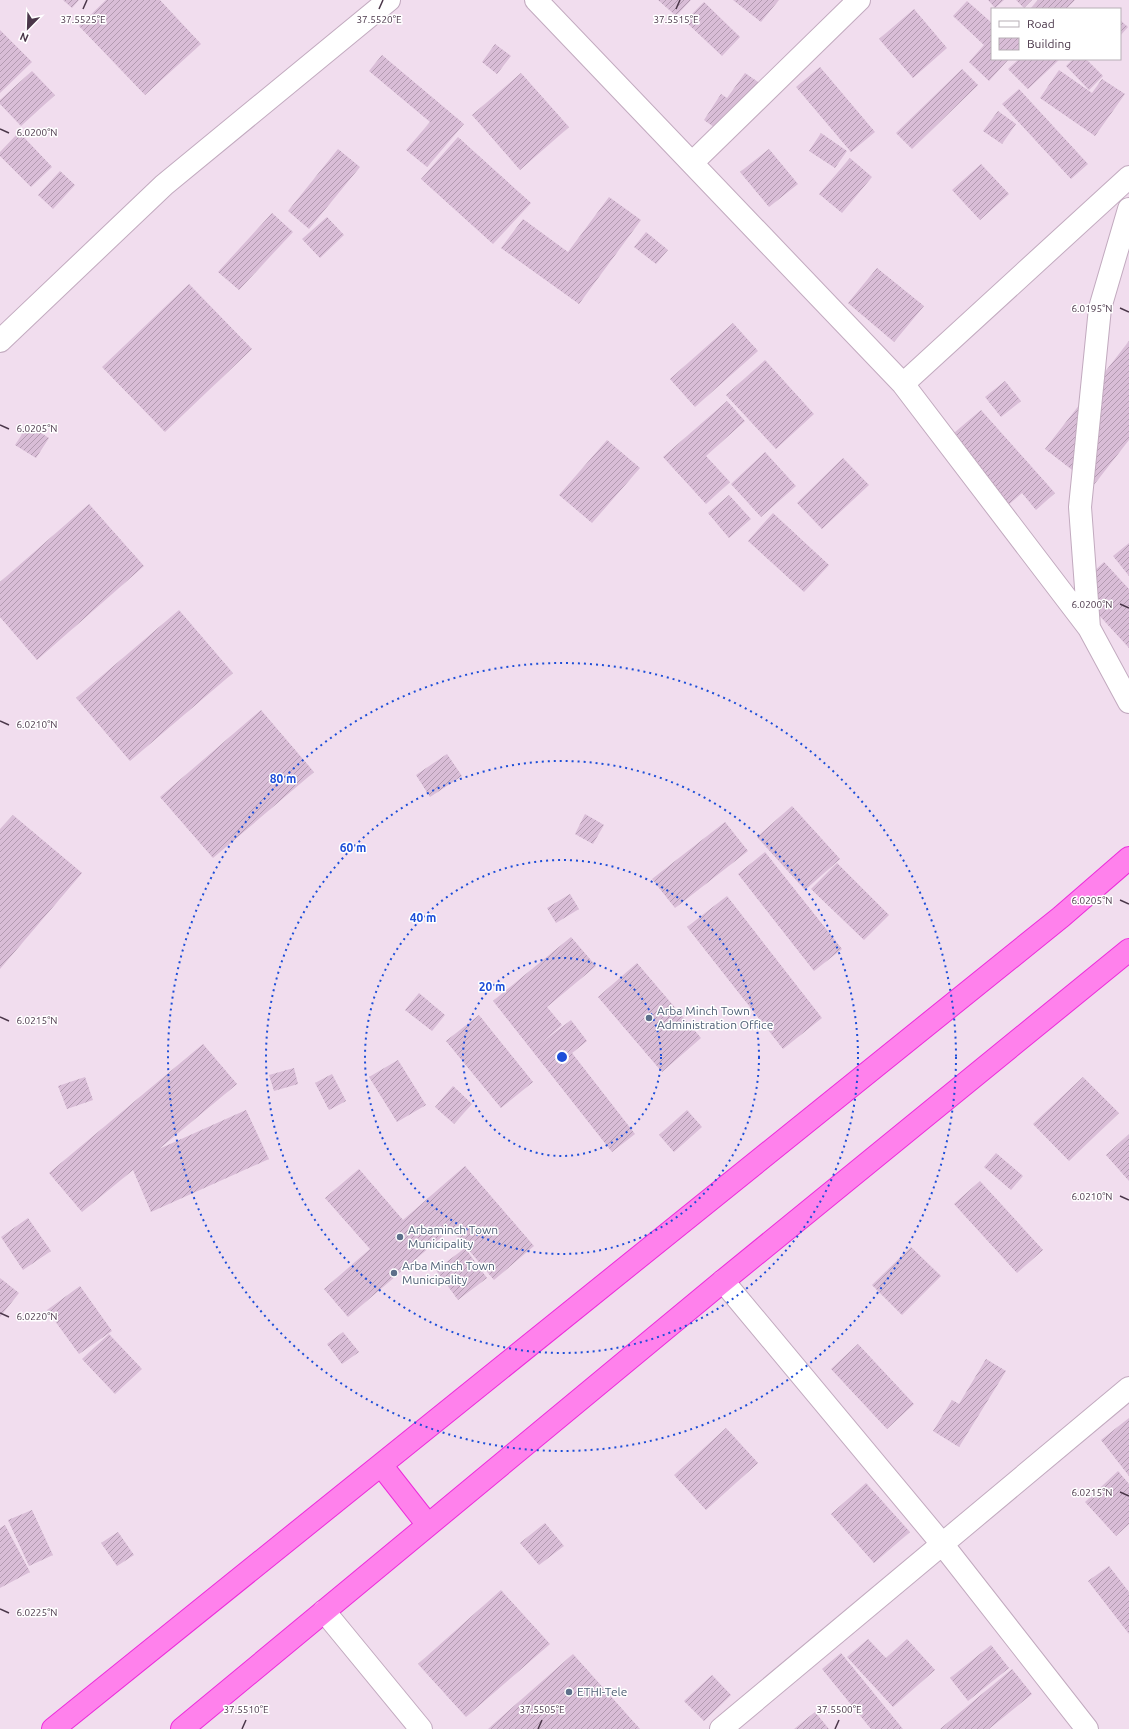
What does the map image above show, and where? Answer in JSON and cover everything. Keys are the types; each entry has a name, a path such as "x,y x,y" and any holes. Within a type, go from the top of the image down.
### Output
{"highway":[{"path":"53,1729 1061,917 1129,858"},
{"path":"182,1729 723,1281 1129,950"},
{"path":"381,1465 428,1524"}],"street":[{"path":"0,341 164,186 388,0"},
{"path":"536,0 903,384 1089,628 1129,702"},
{"path":"692,163 860,0"},
{"path":"903,384 1129,177"},
{"path":"1089,628 1080,507 1100,308 1129,209"},
{"path":"723,1281 943,1545 1087,1729"},
{"path":"721,1729 1129,1388"},
{"path":"324,1611 421,1729"}],"shaded area":[{"path":"0,0 1129,0 1129,1729 0,1729"}],"building":[{"path":"63,0 79,0 72,8"},
{"path":"106,0 160,0 201,44 145,95 79,26"},
{"path":"658,0 691,0 676,16"},
{"path":"733,0 779,0 761,22"},
{"path":"988,0 1004,0 995,8"},
{"path":"1016,0 1032,0 1024,8"},
{"path":"1038,0 1075,0 1067,8 1031,8"},
{"path":"967,1 991,22 991,60 1008,60 989,81 969,62 984,45 953,16"},
{"path":"704,2 740,37 722,56 685,21"},
{"path":"914,9 947,48 913,78 879,39"},
{"path":"1121,21 1128,27 1121,35"},
{"path":"0,30 32,62 0,93"},
{"path":"495,44 511,56 497,74 482,62"},
{"path":"382,55 464,124 427,167 406,150 430,122 369,71"},
{"path":"1018,60 1059,60 1028,89 1008,69"},
{"path":"1072,60 1087,60 1103,76 1089,90 1066,66"},
{"path":"820,67 875,132 851,152 796,87"},
{"path":"962,69 978,85 912,149 896,133"},
{"path":"1059,70 1092,93 1102,79 1125,94 1095,136 1040,98"},
{"path":"32,71 55,95 21,126 0,104 0,100"},
{"path":"521,73 569,127 520,170 472,115"},
{"path":"745,73 764,86 728,137 704,120 721,94 727,98"},
{"path":"1019,89 1088,164 1071,179 1002,104"},
{"path":"998,111 1016,124 1002,144 983,131"},
{"path":"19,132 52,167 31,187 0,156 0,152"},
{"path":"821,133 847,151 835,168 809,151"},
{"path":"458,137 531,203 493,244 421,179"},
{"path":"338,149 360,167 309,229 288,211"},
{"path":"769,149 798,184 769,207 740,172"},
{"path":"850,158 872,177 842,213 819,194"},
{"path":"981,164 1009,194 980,220 952,190"},
{"path":"60,171 75,185 53,209 38,195"},
{"path":"609,197 641,220 579,304 501,248 523,219 568,252"},
{"path":"272,213 293,232 239,290 218,272"},
{"path":"327,217 344,235 320,258 302,239"},
{"path":"646,232 668,250 656,264 634,247"},
{"path":"877,268 924,306 894,342 848,303"},
{"path":"189,284 252,349 165,432 102,367"},
{"path":"733,323 758,351 695,407 670,379"},
{"path":"1129,341 1129,440 1093,486 1045,449"},
{"path":"765,360 814,414 776,449 726,395"},
{"path":"1005,381 1021,401 1001,417 985,397"},
{"path":"727,401 745,421 706,456 730,482 706,504 663,457"},
{"path":"981,410 1055,493 1036,510 1022,493 1006,507 948,438"},
{"path":"28,425 49,438 36,458 15,445"},
{"path":"607,440 640,468 592,523 559,495"},
{"path":"765,452 796,486 761,517 731,484"},
{"path":"843,458 869,485 822,529 797,503"},
{"path":"729,495 751,519 729,538 708,513"},
{"path":"89,504 144,566 37,660 0,617 0,582"},
{"path":"773,513 829,565 804,592 748,541"},
{"path":"1129,543 1129,576 1113,556"},
{"path":"1104,562 1129,589 1129,648 1075,589"},
{"path":"179,610 233,673 130,761 76,698"},
{"path":"261,710 314,772 213,858 160,797"},
{"path":"447,754 462,776 430,797 416,775"},
{"path":"792,806 840,859 805,890 757,837"},
{"path":"585,814 604,825 593,844 575,834"},
{"path":"13,815 82,873 0,969 0,829"},
{"path":"725,822 748,851 675,908 652,879"},
{"path":"765,852 842,949 814,971 738,874"},
{"path":"837,863 889,915 864,940 811,889"},
{"path":"570,894 579,909 556,923 547,908"},
{"path":"727,896 822,1018 783,1049 687,927"},
{"path":"571,937 596,966 547,1007 562,1025 540,1044 571,1020 587,1041 572,1053 635,1134 612,1152 493,1001"},
{"name":"Arba Minch Town Administration Office","path":"637,963 701,1038 662,1072 598,997"},
{"path":"419,993 445,1015 432,1031 405,1010"},
{"path":"479,1015 533,1082 501,1108 446,1041"},
{"path":"203,1044 237,1084 159,1149 246,1110 269,1159 151,1212 133,1170 82,1212 49,1173"},
{"path":"398,1060 426,1105 397,1122 369,1077"},
{"path":"294,1068 298,1084 274,1091 269,1075"},
{"path":"332,1074 346,1101 329,1110 315,1083"},
{"path":"85,1077 93,1100 67,1109 58,1086"},
{"path":"1083,1077 1119,1113 1069,1161 1033,1124"},
{"path":"453,1086 472,1104 454,1124 435,1107"},
{"path":"687,1110 702,1127 674,1152 659,1135"},
{"path":"1129,1134 1129,1181 1106,1155"},
{"path":"996,1153 1023,1176 1011,1190 984,1167"},
{"name":"Arbaminch Town Municipality","path":"465,1166 534,1246 494,1280 451,1229 348,1317 324,1289 370,1249 325,1198 359,1169 403,1220"},
{"path":"980,1181 1043,1250 1017,1273 954,1204"},
{"path":"28,1218 51,1251 23,1270 1,1237"},
{"path":"911,1247 941,1276 902,1315 872,1285"},
{"path":"465,1248 487,1278 458,1300 436,1270"},
{"path":"0,1278 19,1293 0,1317"},
{"path":"80,1286 112,1331 79,1354 47,1310"},
{"path":"343,1332 359,1352 342,1364 327,1344"},
{"path":"109,1334 142,1369 115,1394 82,1359"},
{"path":"858,1344 914,1404 887,1429 831,1369"},
{"path":"986,1359 1006,1371 959,1447 933,1431 952,1400 959,1404"},
{"path":"1129,1418 1129,1476 1101,1440"},
{"path":"726,1428 758,1463 706,1510 674,1475"},
{"path":"1118,1471 1129,1484 1129,1524 1116,1536 1085,1502"},
{"path":"866,1483 910,1532 874,1563 831,1514"},
{"path":"32,1510 53,1555 29,1566 8,1520"},
{"path":"545,1523 564,1546 539,1565 520,1543"},
{"path":"5,1525 30,1572 0,1588 0,1528"},
{"path":"118,1532 134,1555 117,1566 101,1543"},
{"path":"1109,1566 1129,1592 1129,1634 1088,1581"},
{"path":"501,1590 550,1644 466,1717 418,1664"},
{"path":"868,1639 886,1658 907,1639 935,1670 893,1707 847,1657"},
{"path":"991,1645 1009,1668 968,1701 950,1678"},
{"path":"841,1653 903,1729 871,1729 822,1669"},
{"name":"ETHI-Tele","path":"573,1654 640,1729 488,1729"},
{"path":"1012,1669 1032,1694 989,1729 940,1729"},
{"path":"712,1675 731,1695 704,1721 684,1701"},
{"path":"815,1712 829,1729 794,1729"}],"place":[{"name":"Arba Minch Town Administration Office","path":"649,1018"},
{"name":"Arbaminch Town Municipality","path":"400,1237"},
{"name":"Arba Minch Town Municipality","path":"394,1273"},
{"name":"ETHI-Tele","path":"569,1692"}]}
